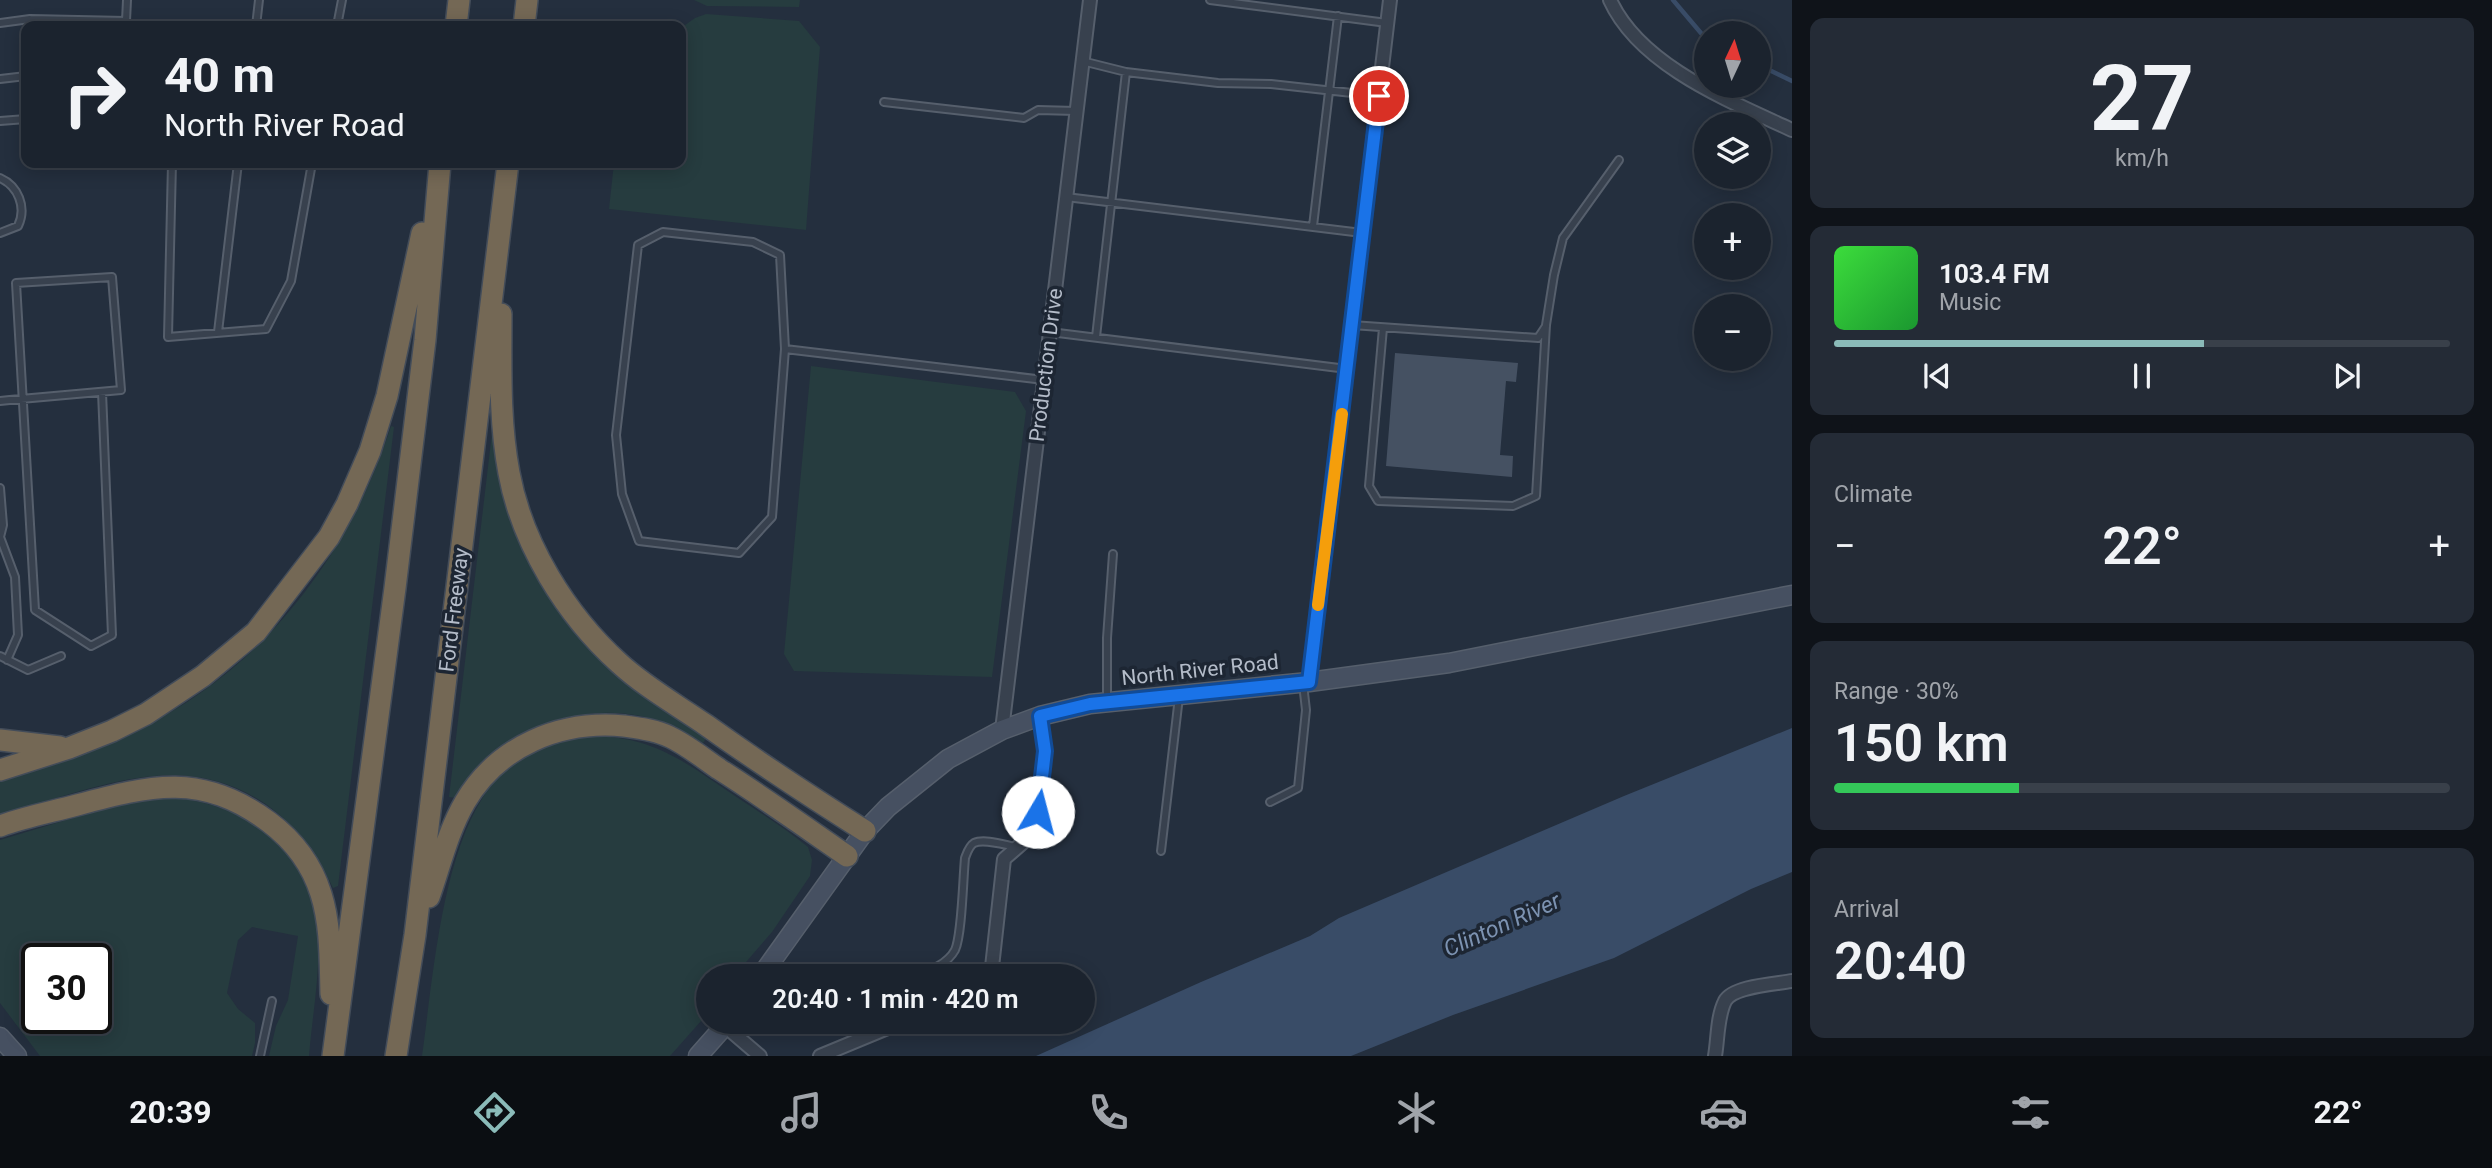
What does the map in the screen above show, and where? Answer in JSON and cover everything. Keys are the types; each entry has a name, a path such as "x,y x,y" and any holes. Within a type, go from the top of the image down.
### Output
{"highway":[{"path":"457,21 459,0"},
{"path":"525,21 527,0"},
{"path":"0,770 112,732 172,698 256,632 329,537 370,451 387,396 438,168"},
{"path":"334,1053 396,588 425,340 439,168"},
{"name":"Ford Freeway","path":"396,1056 415,935 507,168"},
{"path":"503,202 500,406 509,474 523,520 555,584 593,637 620,664 653,690 775,774 865,831"},
{"path":"415,935 455,824 464,803 481,778 491,767 516,750 564,729 610,725 651,730 670,737 847,856"},
{"path":"0,740 69,748"},
{"path":"0,826 156,786 179,786 219,794 260,815 290,840 305,858 320,891 328,928 334,1053"}],"street":[{"name":"Production Drive","path":"1002,730 1090,0"},
{"path":"1306,682 1347,369 1390,0"},
{"path":"1610,0 1629,29 1663,62 1695,83 1792,130"},
{"name":"North River Road","path":"770,964 865,831 888,807 940,765 970,745 1040,716 1107,702 1306,682 1448,663 1792,595"},
{"path":"992,964 1004,859 1035,832 1045,751 1040,716"},
{"path":"1716,1056 1722,1010 1728,996 1741,990 1792,981"},
{"path":"698,1056 718,1034"},
{"path":"737,1034 760,1056"},
{"path":"820,1056 873,1034"},
{"path":"0,1037 17,1056"}],"lane":[{"path":"126,21 127,0"},
{"path":"257,21 259,0"},
{"path":"338,21 342,0"},
{"path":"1210,0 1387,23"},
{"path":"1312,226 1338,16"},
{"path":"0,23 21,22"},
{"path":"1082,61 1126,72 1217,83 1270,83 1379,96"},
{"path":"1096,337 1126,72"},
{"path":"0,79 21,77"},
{"path":"884,102 1024,118 1038,110 1076,111"},
{"path":"0,121 21,119"},
{"path":"1383,328 1370,486 1378,501 1513,506 1536,496 1546,326 1563,238 1619,160"},
{"path":"172,168 168,337 266,329 291,281 311,168"},
{"path":"218,332 237,168"},
{"path":"0,177 18,192 21,210 18,226 0,233"},
{"path":"1066,197 1362,233"},
{"path":"663,232 753,242 780,255 785,349 772,517 739,553 639,541 622,494 616,435 638,245 663,232"},
{"path":"0,401 23,399 102,392 121,390 112,277 16,283 23,399 35,610 91,646 112,635 102,392"},
{"path":"1352,325 1538,338 1546,326"},
{"path":"1050,332 1347,369"},
{"path":"785,349 1044,380"},
{"path":"0,488 3,514 0,537 15,577 18,635 4,658 28,670 61,656"},
{"path":"1107,702 1107,638 1113,554"},
{"path":"1270,802 1298,788 1307,710 1306,682"},
{"path":"1161,851 1179,695"},
{"path":"940,964 955,950 965,858 969,849 974,843 982,842 1017,847"},
{"path":"260,1056 272,1001"}],"green space":[{"path":"694,0 800,0 799,7 707,6"},
{"path":"706,14 799,21 820,47 806,230 609,209 613,168 686,168 686,24"},
{"path":"811,366 1015,392 1026,411 992,677 794,671 784,654"},
{"path":"391,426 394,427 338,886 333,888 301,837 281,816 234,787 206,779 177,775 127,780 90,788 0,815 0,779 140,728 184,704 225,674 262,641 296,603 326,562 374,473"},
{"path":"492,433 495,433 542,579 707,737 703,743 665,723 635,715 605,713 576,716 547,724 520,736 495,753 474,774 456,798 449,797"},
{"path":"576,738 619,738 656,748 672,756 808,847 812,860 810,876 772,932 744,964 696,964 696,1027 670,1056 422,1056 435,957 448,887 469,824 483,797 506,771 535,751 555,742"},
{"path":"167,797 214,806 258,826 277,840 293,857 306,878 314,901 318,959 309,1056 269,1056 276,1026 288,1000 298,936 252,927 238,940 227,993 238,1009 255,1023 252,1056 40,1056 23,1034 112,1034 112,943 21,943 21,1031 0,1003 0,840 109,807"}],"water":[{"name":"Clinton River","path":"1792,728 1792,872 1751,889 1614,958 1453,1015 1351,1056 1036,1056 1085,1034 1095,1034 1095,1030 1310,936 1339,918 1624,796"}],"building":[{"path":"1395,353 1518,363 1516,382 1506,381 1500,455 1513,456 1512,477 1386,466"}],"waterway":[{"path":"1673,0 1694,25"},
{"path":"1771,71 1792,81"}],"slow traffic":[{"path":"1318,605 1342,414"}],"route":[{"path":"1038,812 1045,751 1040,716 1090,704 1309,682 1379,96"}]}
